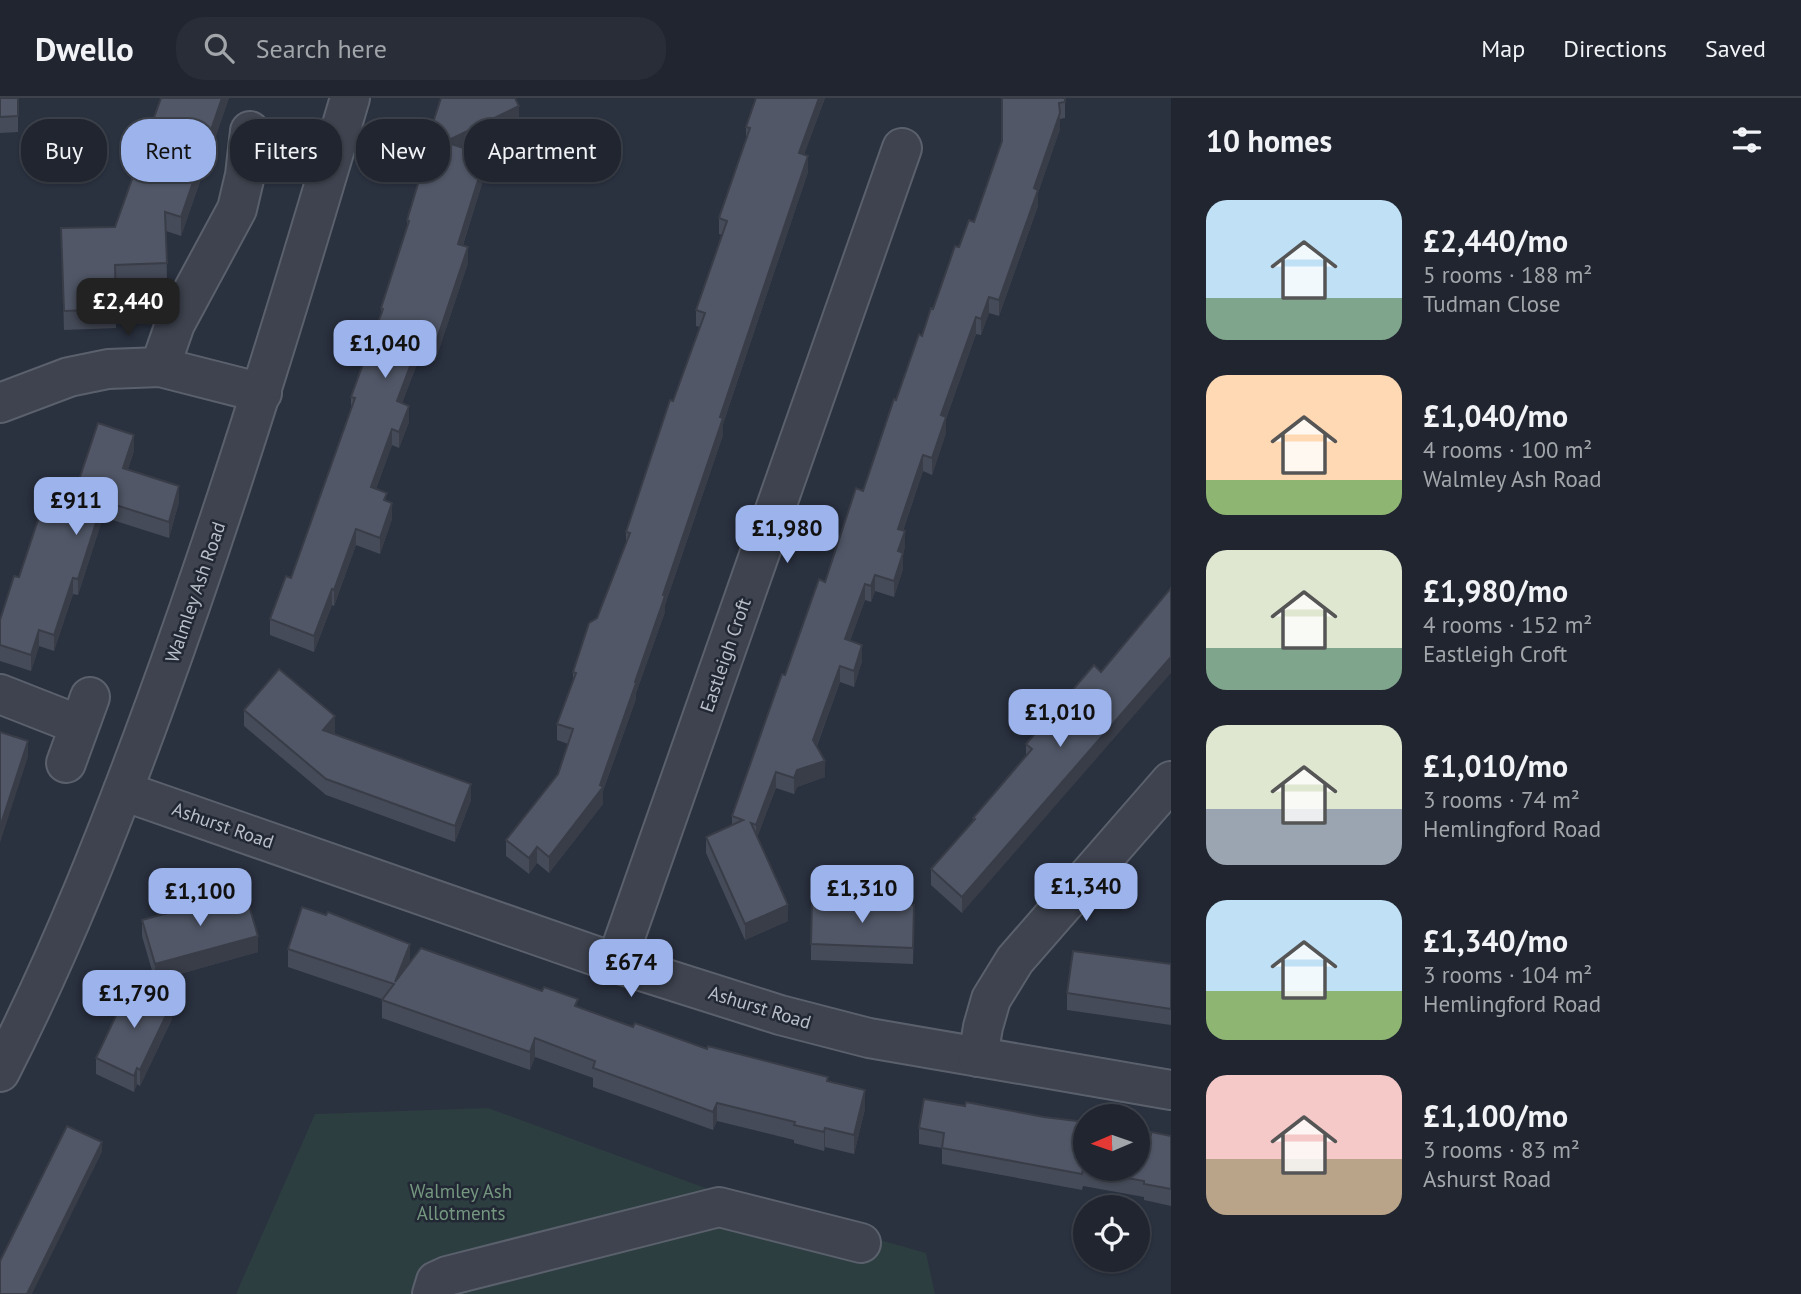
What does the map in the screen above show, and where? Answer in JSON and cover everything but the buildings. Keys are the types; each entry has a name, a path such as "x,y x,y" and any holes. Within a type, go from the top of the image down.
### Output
{"street":[{"name":"Walmley Ash Road","path":"0,1072 75,913 206,565 262,393 351,98"},
{"name":"Eastleigh Croft","path":"616,963 902,148"},
{"path":"160,367 175,324 237,209 243,182"},
{"path":"0,403 69,377 108,369 160,367 262,393"},
{"path":"0,694 84,711 66,763"},
{"path":"978,1057 991,999 1015,960 1171,781"},
{"name":"Ashurst Road","path":"123,791 616,963 780,1015 857,1035 1171,1090"},
{"path":"432,1294 436,1282 447,1276 719,1207 861,1242"}],"green space":[{"name":"Walmley Ash Allotments","path":"488,1108 735,1199 926,1253 935,1294 236,1294 315,1114"}]}
